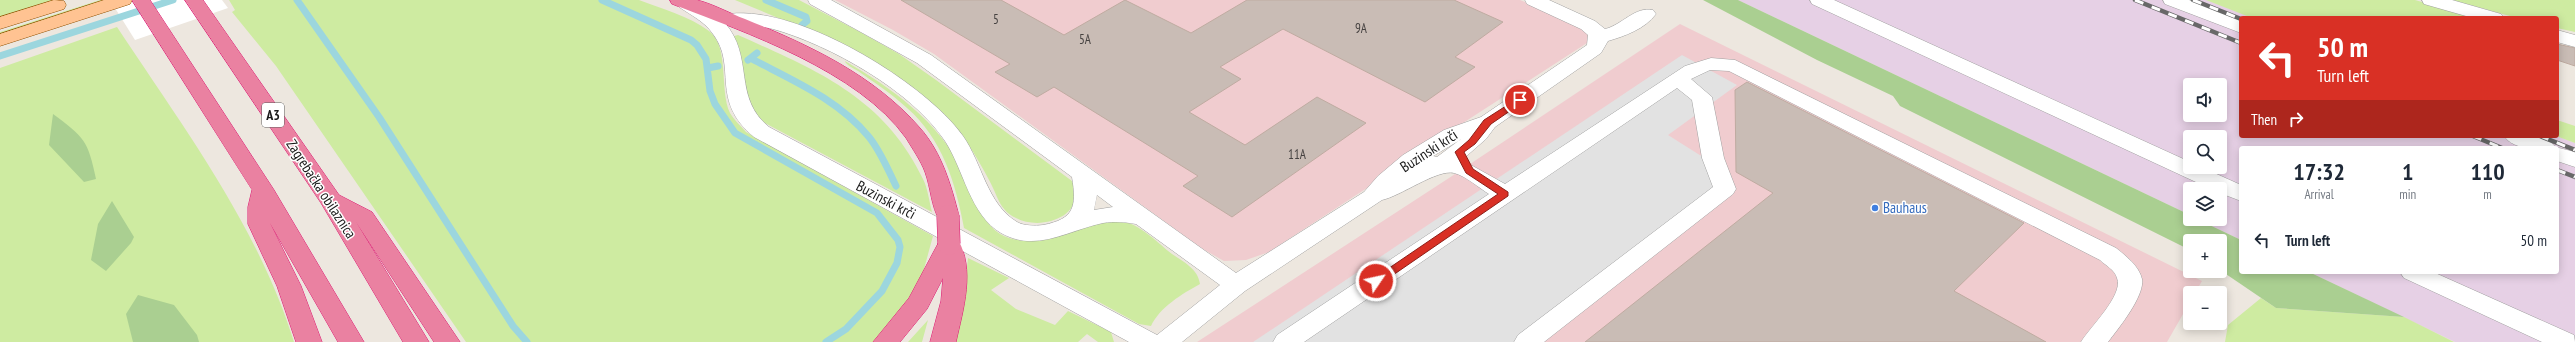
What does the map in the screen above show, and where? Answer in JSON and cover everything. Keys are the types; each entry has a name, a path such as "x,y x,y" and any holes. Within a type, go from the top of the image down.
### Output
{"highway":[{"path":"141,0 263,190 351,342"},
{"name":"Zagrebačka obilaznica","path":"194,0 206,15 331,200 416,342"},
{"path":"682,1 730,19 828,65 875,94 912,132 929,160 943,191 948,216 949,244 955,277 953,301 943,342"},
{"path":"263,190 259,208 260,224 289,286 309,342"},
{"path":"331,200 364,218 447,342"},
{"path":"886,342 918,303 949,244"}],"main road":[{"path":"0,23 73,0"},
{"path":"0,40 123,0"}],"street":[{"path":"816,0 900,44 924,59 1083,176 1236,285"},
{"path":"1534,0 1588,24 1595,29 1599,37 1622,31 1646,14"},
{"path":"1818,0 2239,193"},
{"path":"2172,0 2239,26"},
{"path":"2432,0 2487,16"},
{"name":"Buzinski krči","path":"682,1 713,22 723,33 731,54 738,102 749,120 759,129 800,154 1150,342"},
{"path":"730,19 764,21 786,27 839,50 878,71 902,88 931,113 954,138 969,164 987,206 998,219 1010,228 1025,233 1037,234 1049,232 1073,223 1108,214 1126,214 1142,218"},
{"name":"Buzinski krči","path":"1165,342 1236,285 1372,197 1386,181 1411,160 1463,129 1488,122 1594,49 1599,37"},
{"path":"2559,37 2575,41"},
{"path":"1286,342 1677,79 1705,64 1722,63 1735,66 2108,254 2122,266 2131,280 2129,292 2094,342"},
{"path":"1528,342 1725,189 1713,158 1702,97 1677,79"},
{"path":"1464,161 1472,142 1488,122"},
{"path":"1463,129 1457,141 1464,161 1505,194"},
{"path":"2520,138 2540,146"},
{"path":"2559,154 2575,160"},
{"path":"1411,160 1441,163 1464,161"},
{"path":"1372,197 1412,180 1441,163"},
{"path":"1073,223 1082,214 1087,202 1083,176"},
{"path":"2416,274 2565,342"}],"shaded area":[{"path":"835,0 1520,0 1582,27 1588,36 1587,43 1415,154 1367,188 1269,252 1246,260 1224,261 1201,248 934,54 893,30"},
{"path":"1738,0 2207,0 2248,16 2239,16 2239,138 2559,138 2559,137 2575,143 2575,342 2455,342 2313,274 2559,274 2559,146 2239,146 2239,239 2212,226 2227,226 2227,182 2183,182 2183,212"},
{"path":"1680,24 2183,272 2183,278 2196,278 2202,281 2199,286 2183,286 2183,314 2167,342 1197,342 1449,178"},
{"path":"1682,55 1737,85 1668,135 1725,171 1721,187 1522,342 1253,342"}],"green space":[{"path":"0,0 59,0 0,19"},
{"path":"100,0 108,0 0,35 0,32"},
{"path":"229,0 639,0 684,17 709,31 720,47 727,104 732,116 746,132 933,236 918,291 877,342 466,342 276,66 232,12 235,10"},
{"path":"735,0 799,0 899,54 1072,181 1076,193 1074,203 1069,211 1060,218 1050,221 1038,223 1027,222 1010,215 1002,207 976,156 955,127 926,99 902,80 848,49"},
{"path":"1703,0 1738,0 2183,212 2183,226 2212,226 2239,239 2239,274 2313,274 2404,317 2276,308 2227,275 2227,234 2183,234 2183,247 1900,106 1893,96 1817,60"},
{"path":"2206,0 2415,0 2471,16 2247,16"},
{"path":"2452,0 2575,0 2575,32 2559,28 2559,16 2510,16"},
{"path":"117,27 193,140 240,218 279,299 294,342 0,342 0,68"},
{"path":"738,35 821,74 845,89 868,107 889,127 907,151 925,183 932,212 761,121 746,99 739,48 734,36"},
{"path":"845,61 863,71 896,94 927,121 953,153 985,219 999,234 1009,238 1025,241 1040,240 1111,221 1125,222 1144,231 1172,254 1190,266 1199,279 1200,284 1166,307 1151,326 1139,324 964,228 952,179 946,163 930,133 901,103 877,84 848,65"},
{"path":"53,114 72,128 83,140 90,156 96,179 84,182 49,145"},
{"path":"2559,121 2575,126 2575,143 2559,137"},
{"path":"112,201 134,237 131,243 106,271 91,260 98,224"},
{"path":"968,258 1009,278 991,290 1016,309 1055,325 1068,311 1111,332 1114,342 1098,342 1087,334 1078,342 953,342 963,301"},
{"path":"138,295 174,305 197,335 199,342 133,342 126,314"},
{"path":"2261,298 2276,308 2404,317 2454,342 2225,342 2228,325"},
{"path":"928,320 922,342 908,342"}],"pier":[{"path":"110,0 222,0 228,8 135,40"}],"building":[{"path":"901,0 1001,0 1064,35 1125,0 1191,33 1247,0 1454,0 1503,22 1455,57 1475,67 1425,102 1283,29 1220,67 1241,79 1189,112 1245,145 1317,97 1366,123 1232,217 1183,186 1198,176 1054,87 1037,97 995,72 1010,64"},
{"path":"2559,44 2575,48 2575,66 2559,61"},
{"name":"Bauhaus","path":"1747,82 2024,223 1954,291 2046,342 1585,342 1773,193 1736,172 1735,90"}],"waterway":[{"path":"0,56 173,0"},
{"path":"297,0 379,117 513,326 527,342"},
{"path":"602,0 691,40 697,45 706,59 710,91 715,104 735,133 877,213 898,240 900,247 897,263 882,291 846,329 826,342"},
{"path":"766,0 806,17 807,21 802,25"},
{"path":"748,60 757,53"},
{"path":"752,59 815,92 844,112 869,137 884,161 896,186"},
{"path":"708,68 718,66"}],"railway":[{"path":"2135,0 2239,42"},
{"path":"2193,0 2239,18"},
{"path":"2478,138 2497,146"},
{"path":"2545,138 2575,150"},
{"path":"2559,171 2575,177"}],"place":[{"name":"Bauhaus","path":"1875,208"}],"route":[{"path":"1376,281 1431,246 1505,194 1469,171 1459,152 1472,142 1488,122 1520,100"}]}
